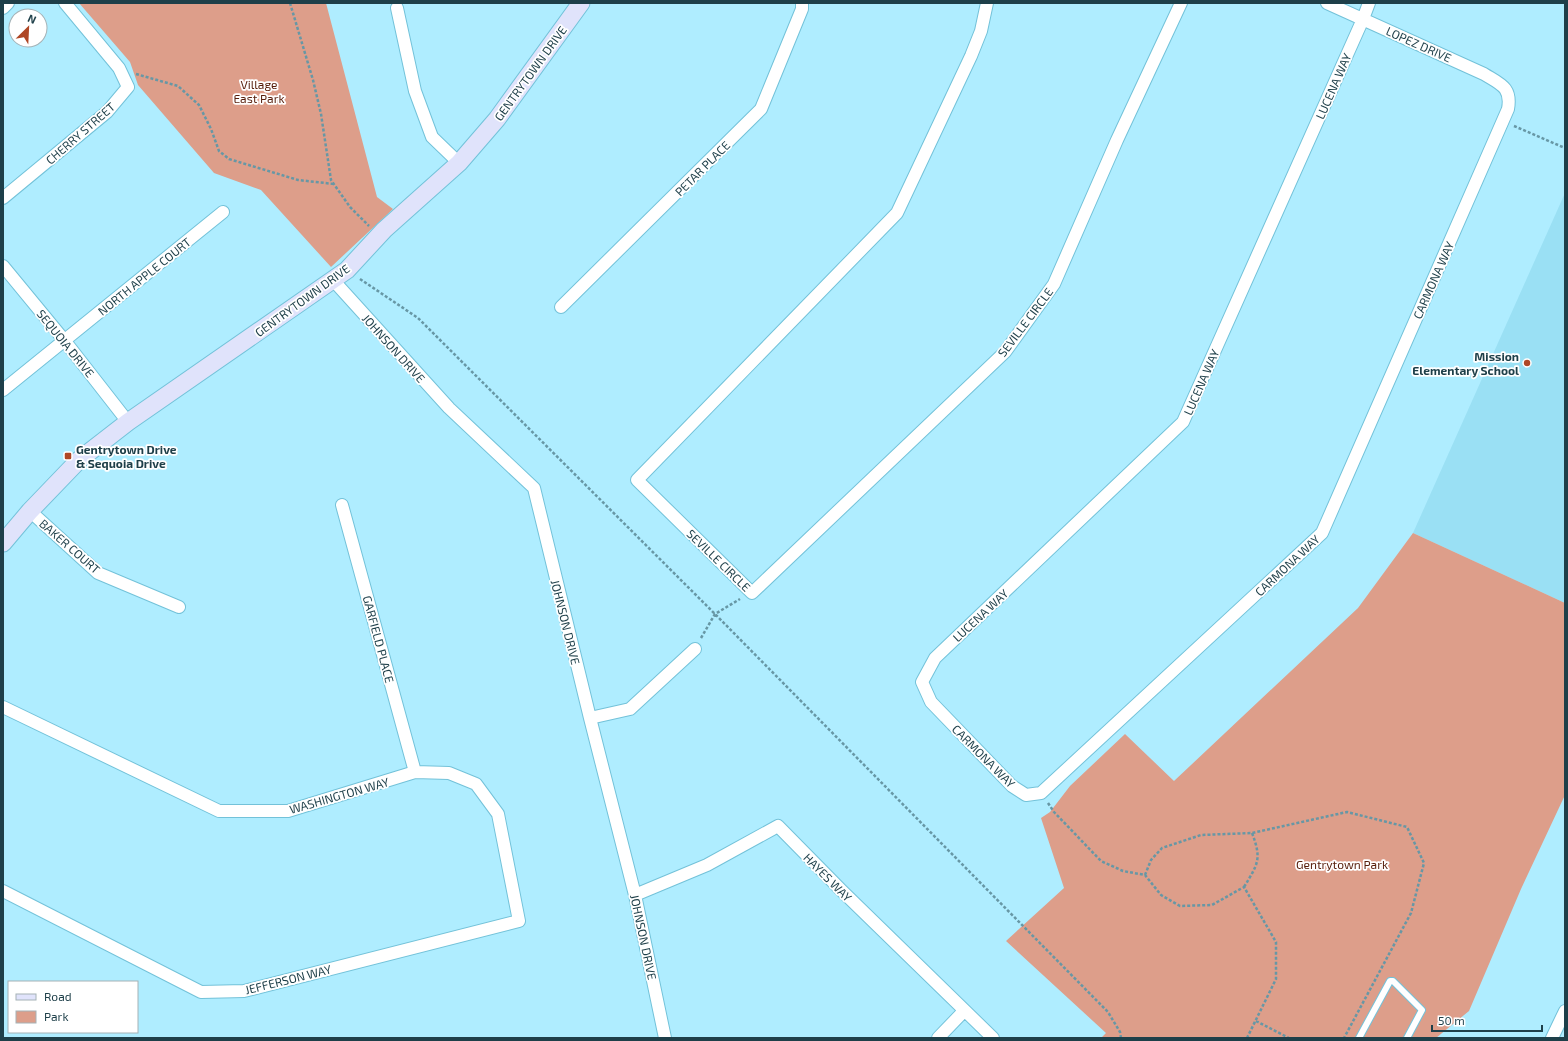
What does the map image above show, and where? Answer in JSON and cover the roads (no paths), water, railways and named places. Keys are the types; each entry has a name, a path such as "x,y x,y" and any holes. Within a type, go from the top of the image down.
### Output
{"street":[{"path":"3,8 8,3"},
{"name":"CHERRY STREET","path":"3,198 106,112 128,87 120,70 64,3"},
{"name":"GENTRYTOWN DRIVE","path":"3,543 30,510 79,460 128,422 346,270 379,236 460,163 497,119 581,3"},
{"name":"PETAR PLACE","path":"561,307 761,109 802,9 802,3"},
{"name":"SEVILLE CIRCLE","path":"987,3 981,31 971,56 897,214 637,480 752,593 1005,352 1054,284 1116,140 1181,3"},
{"name":"LOPEZ DRIVE","path":"1327,3 1484,74 1500,83 1507,90"},
{"name":"LUCENA WAY","path":"922,682 935,658 1183,422 1369,3"},
{"path":"397,8 414,91 432,137 460,163"},
{"name":"CARMONA WAY","path":"922,682 931,702 1012,786 1026,794 1041,793 1322,533 1503,121 1510,99 1507,90"},
{"name":"NORTH APPLE COURT","path":"3,390 223,212"},
{"name":"SEQUOIA DRIVE","path":"3,266 64,340 128,422"},
{"name":"JOHNSON DRIVE","path":"333,280 449,408 534,488 590,718 636,895 665,1038"},
{"name":"GARFIELD PLACE","path":"342,505 415,772"},
{"name":"BAKER COURT","path":"30,510 98,573 179,607"},
{"path":"590,718 630,709 695,649"},
{"name":"WASHINGTON WAY","path":"3,707 219,811 288,811 415,772 449,773 476,784 498,814 520,921"},
{"name":"HAYES WAY","path":"636,895 707,865 778,826 841,890 993,1038"},
{"name":"JEFFERSON WAY","path":"3,891 201,992 244,991 520,921"},
{"path":"938,1038 964,1011"},
{"path":"1552,1038 1565,1012"}],"lane":[{"path":"1359,1038 1390,981 1393,981 1422,1010 1407,1038"}],"place":[{"name":"Mission Elementary School","path":"1527,363"},
{"name":"Gentrytown Drive & Sequoia Drive","path":"68,456"}],"park label":[{"name":"Village East Park","path":"259,91"},
{"name":"Gentrytown Park","path":"1342,864"}]}
